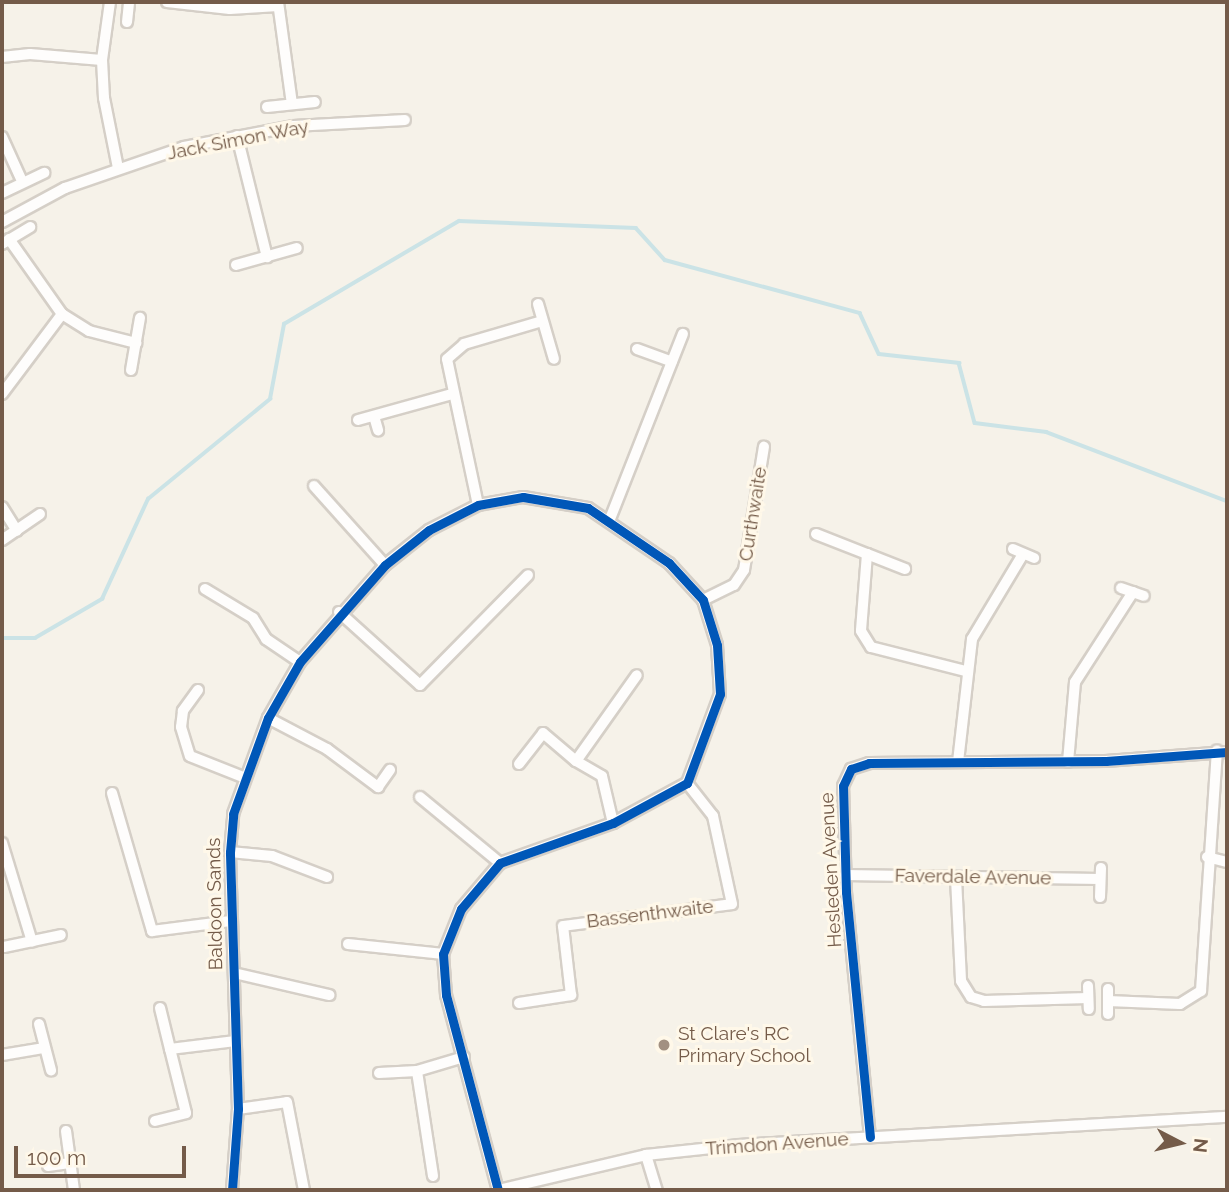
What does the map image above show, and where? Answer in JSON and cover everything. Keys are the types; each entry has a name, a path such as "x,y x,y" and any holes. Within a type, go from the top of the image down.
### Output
{"street":[{"path":"110,2 102,60 108,129 118,168"},
{"path":"127,22 129,2"},
{"path":"167,2 230,9 278,4 292,104"},
{"path":"2,57 30,54 102,60"},
{"path":"267,107 314,102"},
{"name":"Jack Simon Way","path":"2,222 65,188 118,168 237,136 294,127 405,120"},
{"path":"237,136 267,257"},
{"path":"2,137 22,181"},
{"path":"2,193 22,181 44,173"},
{"path":"30,227 5,242 62,314 89,331 136,343"},
{"path":"236,265 297,248"},
{"path":"538,304 554,359"},
{"path":"2,394 62,314"},
{"path":"131,370 140,317"},
{"path":"478,505 446,366 456,348 542,321"},
{"path":"610,519 683,334"},
{"path":"637,349 672,362"},
{"path":"358,420 452,394"},
{"path":"374,416 378,430"},
{"name":"Curthwaite","path":"703,600 734,585 744,570 764,447"},
{"path":"314,486 385,565"},
{"name":"Baldoon Sands","path":"232,1190 238,1109 230,921 233,814 243,777 268,718 300,663 339,612 385,565 429,530 478,505 523,497 588,508 610,519 669,563 703,600 717,645 720,694 687,783"},
{"path":"2,507 17,531"},
{"path":"2,540 40,514"},
{"path":"816,534 905,569"},
{"path":"867,554 861,623 866,642 878,650 965,671"},
{"path":"958,762 965,671 978,627 1023,554"},
{"path":"339,612 420,685 528,575"},
{"path":"1068,762 1075,682 1139,594 1121,588"},
{"path":"205,589 253,618 266,639 300,663"},
{"path":"576,761 637,675"},
{"path":"198,690 184,710 180,727 190,756 243,777"},
{"path":"268,718 327,749 378,787 390,770"},
{"path":"519,764 543,733 576,761 602,776 613,823"},
{"path":"1108,1002 1180,1004 1199,995 1204,976 1207,857 1222,751"},
{"name":"Hesleden Avenue","path":"870,1138 845,874 843,786 851,769 869,763 1068,762 1222,751"},
{"path":"498,1190 446,995 443,954 461,909 500,863 613,823 687,783"},
{"name":"Bassenthwaite","path":"519,1003 571,995 563,926 732,904 712,816 687,783"},
{"path":"112,793 152,931 230,921"},
{"path":"420,797 500,863"},
{"path":"2,843 32,942"},
{"path":"230,852 272,856 327,877"},
{"path":"1207,857 1227,862"},
{"name":"Faverdale Avenue","path":"845,874 956,878 1100,873 1100,897"},
{"path":"956,878 961,981 966,993 984,1001 1088,1003 1088,986"},
{"path":"4,947 61,935"},
{"path":"348,944 443,954"},
{"path":"234,973 329,995"},
{"path":"1108,989 1108,1014"},
{"path":"155,1121 186,1113 160,1008"},
{"path":"39,1024 51,1070"},
{"path":"170,1049 236,1041"},
{"path":"2,1055 44,1048"},
{"path":"379,1073 417,1071 464,1057"},
{"path":"417,1071 433,1176"},
{"path":"238,1109 287,1102 304,1190"},
{"name":"Trimdon Avenue","path":"498,1190 646,1155 870,1138 1227,1117"},
{"path":"66,1131 74,1190"},
{"path":"646,1155 657,1190"},
{"path":"48,1166 70,1163"}],"waterway":[{"path":"2,638 35,638 102,599 148,499 270,399 284,324 459,221 636,228 665,260 860,313 879,354 959,363 975,423 1046,432 1227,501"}],"cycle path":[{"path":"232,1190 238,1109 230,852 233,814 268,718 300,662 385,565 429,530 478,505 523,497 588,508 669,563 703,600 717,645 720,694 687,783 613,823 500,863 461,909 443,954 446,995 498,1190"},
{"path":"870,1137 846,892 843,786 851,769 869,763 1106,761 1227,752"}],"place":[{"name":"St Clare's RC Primary School","path":"664,1045"}]}
